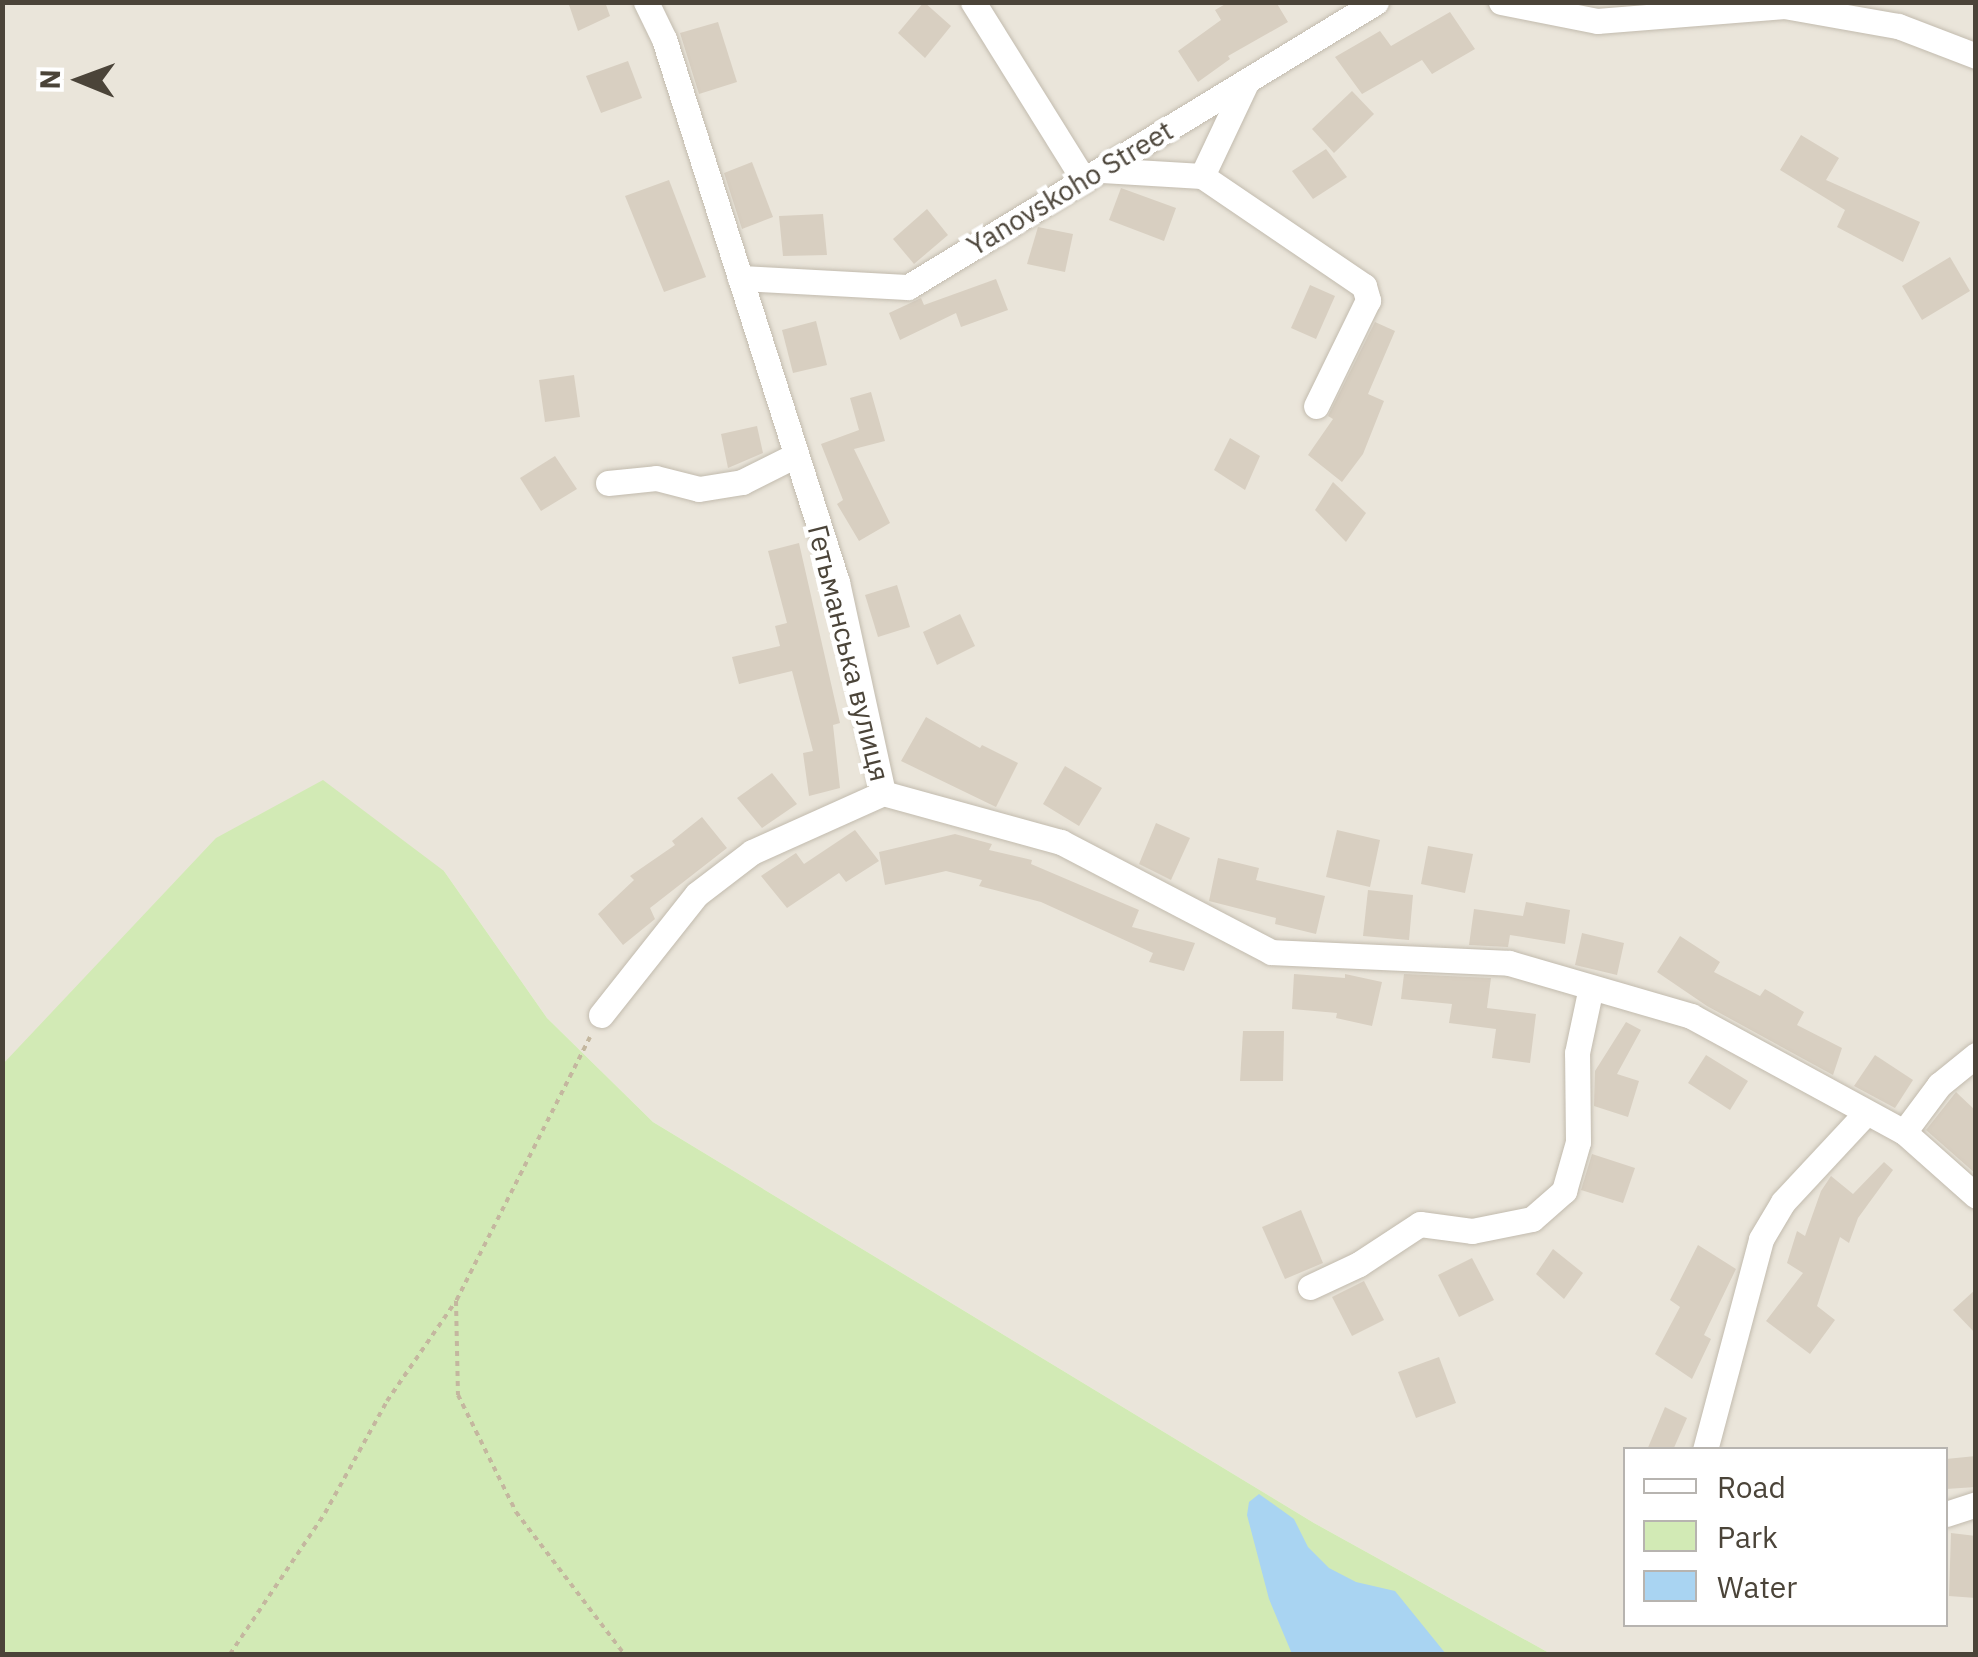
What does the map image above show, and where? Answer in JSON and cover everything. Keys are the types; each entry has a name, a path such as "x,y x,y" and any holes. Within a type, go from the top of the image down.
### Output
{"street":[{"name":"Гетьманська вулиця","path":"646,2 664,39 837,582 883,793 1061,842 1271,952 1509,963 1691,1016 1904,1132 1976,1196"},
{"path":"972,2 1093,175 1202,176 1364,286 1368,300 1316,406"},
{"name":"Yanovskoho Street","path":"740,278 908,286 1376,2"},
{"path":"1501,2 1596,12 1784,6 1862,11 1976,56"},
{"path":"1202,176 1248,81"},
{"path":"608,483 656,478 699,490 742,482 796,454"},
{"path":"602,1014 697,894 752,852 883,793"},
{"path":"1310,1287 1359,1264 1420,1224 1472,1231 1532,1219 1564,1191 1578,1142 1577,1052 1591,987"},
{"path":"1904,1132 1938,1084 1976,1054"},
{"path":"1706,1447 1761,1239 1784,1202 1865,1114"},
{"path":"1948,1513 1976,1504"}],"path":[{"path":"230,1654 325,1512 387,1401 456,1301 602,1014"},
{"path":"456,1301 458,1395 516,1512 624,1654"}],"shaded area":[{"path":"3,3 1975,3 1975,1654 1551,1654 1314,1523 653,1122 547,1018 444,871 3,1065"}],"green space":[{"path":"323,780 444,871 547,1018 653,1122 1314,1523 1551,1654 3,1654 2,1065 216,838"}],"water":[{"path":"1259,1494 1294,1519 1308,1547 1329,1568 1356,1582 1395,1591 1446,1654 1292,1654 1269,1599 1247,1515 1249,1502"}],"building":[{"path":"568,2 605,2 610,16 578,31"},
{"path":"924,2 951,26 925,58 898,33"},
{"path":"1229,2 1276,2 1288,22 1228,56 1230,59 1198,82 1178,51 1221,20 1215,10"},
{"path":"1450,12 1475,49 1432,74 1422,60 1362,94 1335,57 1380,31 1391,46"},
{"path":"718,22 737,82 699,94 680,33"},
{"path":"628,61 642,98 601,113 586,76"},
{"path":"1352,91 1374,114 1334,153 1312,129"},
{"path":"1801,135 1839,158 1826,180 1920,222 1903,262 1837,227 1845,210 1780,170"},
{"path":"1326,149 1347,177 1313,199 1292,171"},
{"path":"752,162 773,217 742,229 724,173"},
{"path":"669,180 706,277 664,292 625,196"},
{"path":"1121,188 1176,208 1164,241 1109,220"},
{"path":"927,209 948,235 914,264 893,239"},
{"path":"823,214 827,255 783,256 779,216"},
{"path":"1038,227 1073,234 1065,272 1027,264"},
{"path":"1950,257 1970,291 1922,320 1902,286"},
{"path":"996,279 1008,310 961,327 956,313 900,340 889,313 921,298 924,305"},
{"path":"1310,285 1335,296 1316,339 1291,328"},
{"path":"816,321 827,365 793,373 782,330"},
{"path":"1375,322 1395,331 1368,394 1384,401 1363,454 1342,482 1308,455 1333,419 1328,416"},
{"path":"574,375 580,417 545,422 539,380"},
{"path":"871,392 885,441 854,449 890,523 859,541 837,504 843,500 821,444 859,430 850,398"},
{"path":"757,426 763,453 728,468 721,434"},
{"path":"1230,438 1260,456 1245,490 1214,470"},
{"path":"555,456 577,489 541,511 520,478"},
{"path":"1333,482 1366,513 1346,542 1315,510"},
{"path":"799,543 840,723 833,725 840,788 809,796 803,753 813,751 792,671 739,684 732,657 780,646 775,626 787,623 768,551"},
{"path":"897,585 910,627 878,637 865,595"},
{"path":"960,614 975,646 937,665 923,632"},
{"path":"926,717 980,748 982,745 1018,763 996,807 901,761"},
{"path":"1065,766 1102,788 1079,826 1043,804"},
{"path":"772,773 797,804 762,828 737,798"},
{"path":"702,817 727,848 650,908 655,919 623,945 598,914 634,880 630,876 675,845 672,841"},
{"path":"1156,823 1190,838 1171,880 1139,864"},
{"path":"855,830 879,861 846,882 839,873 787,908 761,876 796,853 804,864"},
{"path":"1337,830 1380,840 1370,887 1326,877"},
{"path":"955,834 992,844 989,850 1032,860 1031,864 1139,910 1132,927 1195,943 1184,971 1149,962 1153,953 1041,902 979,886 982,880 946,871 885,885 879,852"},
{"path":"1428,846 1473,854 1465,893 1421,884"},
{"path":"1218,858 1259,868 1256,880 1325,896 1316,934 1275,924 1276,918 1209,901"},
{"path":"1368,890 1413,895 1409,940 1363,936"},
{"path":"1526,902 1570,910 1565,944 1510,935 1508,947 1469,945 1474,909 1523,916"},
{"path":"1582,933 1624,943 1617,975 1575,965"},
{"path":"1680,936 1720,962 1714,972 1760,996 1765,989 1804,1012 1797,1025 1842,1048 1833,1075 1707,1006 1657,972"},
{"path":"1294,974 1345,978 1345,974 1382,982 1372,1026 1336,1018 1337,1013 1292,1009"},
{"path":"1404,974 1491,978 1487,1008 1536,1014 1530,1063 1492,1058 1496,1029 1449,1023 1452,1004 1401,999"},
{"path":"1626,1022 1641,1030 1617,1074 1639,1081 1628,1117 1594,1106 1595,1071"},
{"path":"1243,1031 1284,1031 1283,1081 1240,1081"},
{"path":"1706,1055 1748,1081 1730,1110 1688,1083"},
{"path":"1875,1055 1913,1080 1895,1108 1854,1086"},
{"path":"1956,1092 1976,1111 1976,1174 1926,1130"},
{"path":"1592,1154 1635,1168 1623,1203 1581,1190"},
{"path":"1884,1162 1893,1170 1858,1218 1849,1243 1840,1237 1817,1306 1835,1320 1810,1354 1766,1321 1803,1273 1787,1263 1797,1231 1805,1236 1821,1191 1831,1176 1853,1194"},
{"path":"1301,1210 1323,1263 1285,1279 1262,1227"},
{"path":"1698,1245 1736,1269 1704,1335 1711,1339 1692,1379 1655,1354 1680,1307 1670,1300"},
{"path":"1553,1249 1583,1273 1564,1299 1536,1274"},
{"path":"1472,1258 1494,1300 1459,1317 1438,1275"},
{"path":"1364,1281 1384,1320 1352,1336 1332,1297"},
{"path":"1976,1289 1976,1334 1953,1310"},
{"path":"1439,1357 1456,1403 1416,1418 1398,1372"},
{"path":"1665,1407 1687,1418 1674,1447 1648,1447"},
{"path":"1976,1456 1976,1487 1948,1489 1948,1459"},
{"path":"1951,1533 1976,1536 1976,1598 1949,1596"}]}
